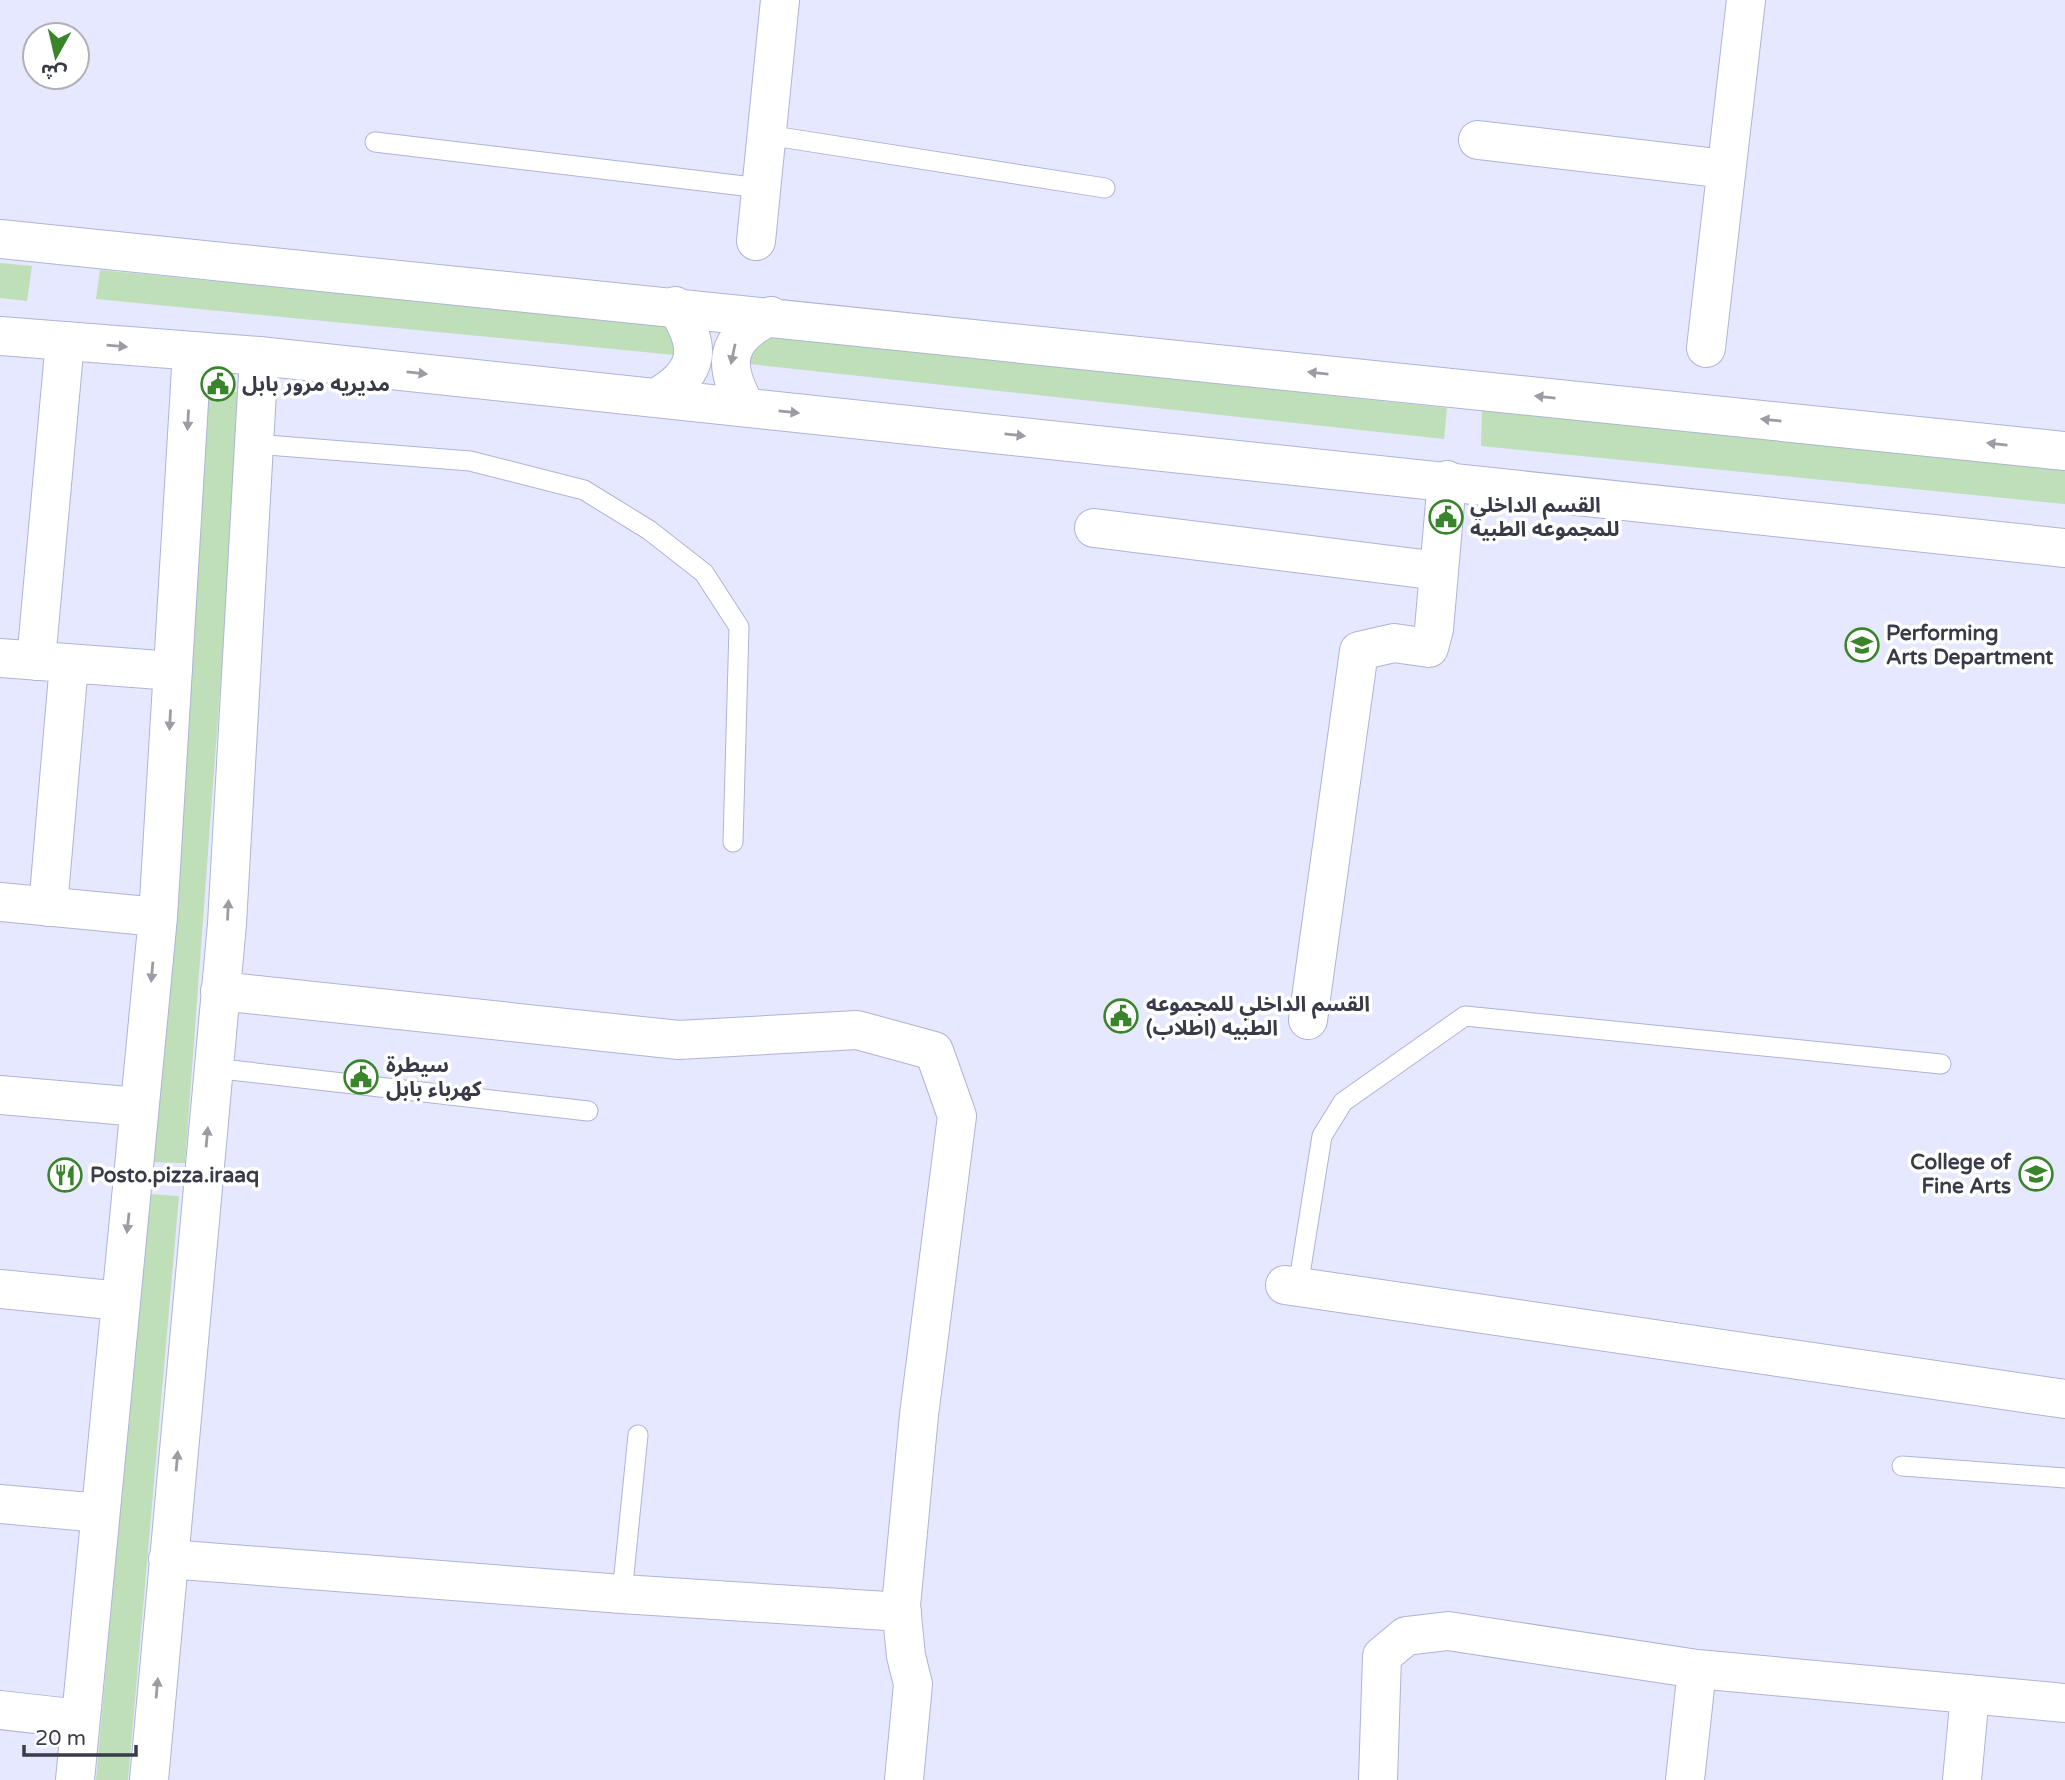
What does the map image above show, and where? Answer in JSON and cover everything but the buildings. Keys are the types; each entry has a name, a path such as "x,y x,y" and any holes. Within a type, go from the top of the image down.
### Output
{"street":[{"path":"756,241 780,0"},
{"path":"1706,348 1746,0"},
{"path":"1478,140 1726,169"},
{"path":"0,239 674,306 2065,451"},
{"path":"656,398 677,386 690,368 693,357 690,331 674,306"},
{"path":"746,407 732,380 731,354 741,334 750,326 771,316"},
{"path":"0,336 259,356 1447,480 2065,548"},
{"path":"48,907 35,661 65,341"},
{"path":"75,1780 158,917 192,352"},
{"path":"149,1780 227,924 259,356"},
{"path":"1308,1020 1359,651 1394,643 1429,648 1434,629 1447,480"},
{"path":"1094,528 1439,571"},
{"path":"35,661 173,671"},
{"path":"0,902 158,917"},
{"path":"220,991 679,1040 858,1030 934,1051 957,1116 919,1415 902,1612 906,1656 913,1684 904,1780"},
{"path":"0,1095 139,1107"},
{"path":"1292,1286 2065,1399"},
{"path":"0,1289 121,1301"},
{"path":"0,1504 100,1513"},
{"path":"168,1559 622,1594 902,1612"},
{"path":"1378,1780 1382,1656 1406,1636 1448,1630 1698,1669 2065,1703"},
{"path":"1685,1780 1698,1669"},
{"path":"1962,1780 1970,1694"},
{"path":"0,1710 80,1719"}],"lane":[{"path":"767,135 1105,188"},
{"path":"375,142 761,188"},
{"path":"254,444 470,461 584,491 649,530 704,573 739,628 733,842"},
{"path":"1292,1286 1322,1136 1343,1102 1465,1016 1941,1064"},
{"path":"213,1068 588,1111"},
{"path":"622,1594 638,1435"},
{"path":"1902,1466 2065,1478"}],"green space":[{"path":"0,263 32,266 27,301 0,298"},
{"path":"100,270 679,327 675,355 96,299"},
{"path":"754,334 1447,408 1444,439 749,364"},
{"path":"209,387 242,393 185,1163 150,1162"},
{"path":"1482,411 2065,467 2065,504 1481,446"},
{"path":"148,1194 179,1196 128,1780 96,1780"}],"place":[{"name":"مديريه مرور بابل","path":"218,384"},
{"name":"القسم الداخلي للمجموعه الطبيه","path":"1446,517"},
{"name":"Performing Arts Department","path":"1862,645"},
{"name":"القسم الداخلي للمجموعه الطبيه (اطلاب)","path":"1121,1016"},
{"name":"سيطرة كهرباء بابل","path":"361,1077"},
{"name":"College of Fine Arts","path":"2036,1174"},
{"name":"Posto.pizza.iraaq","path":"65,1175"}]}
